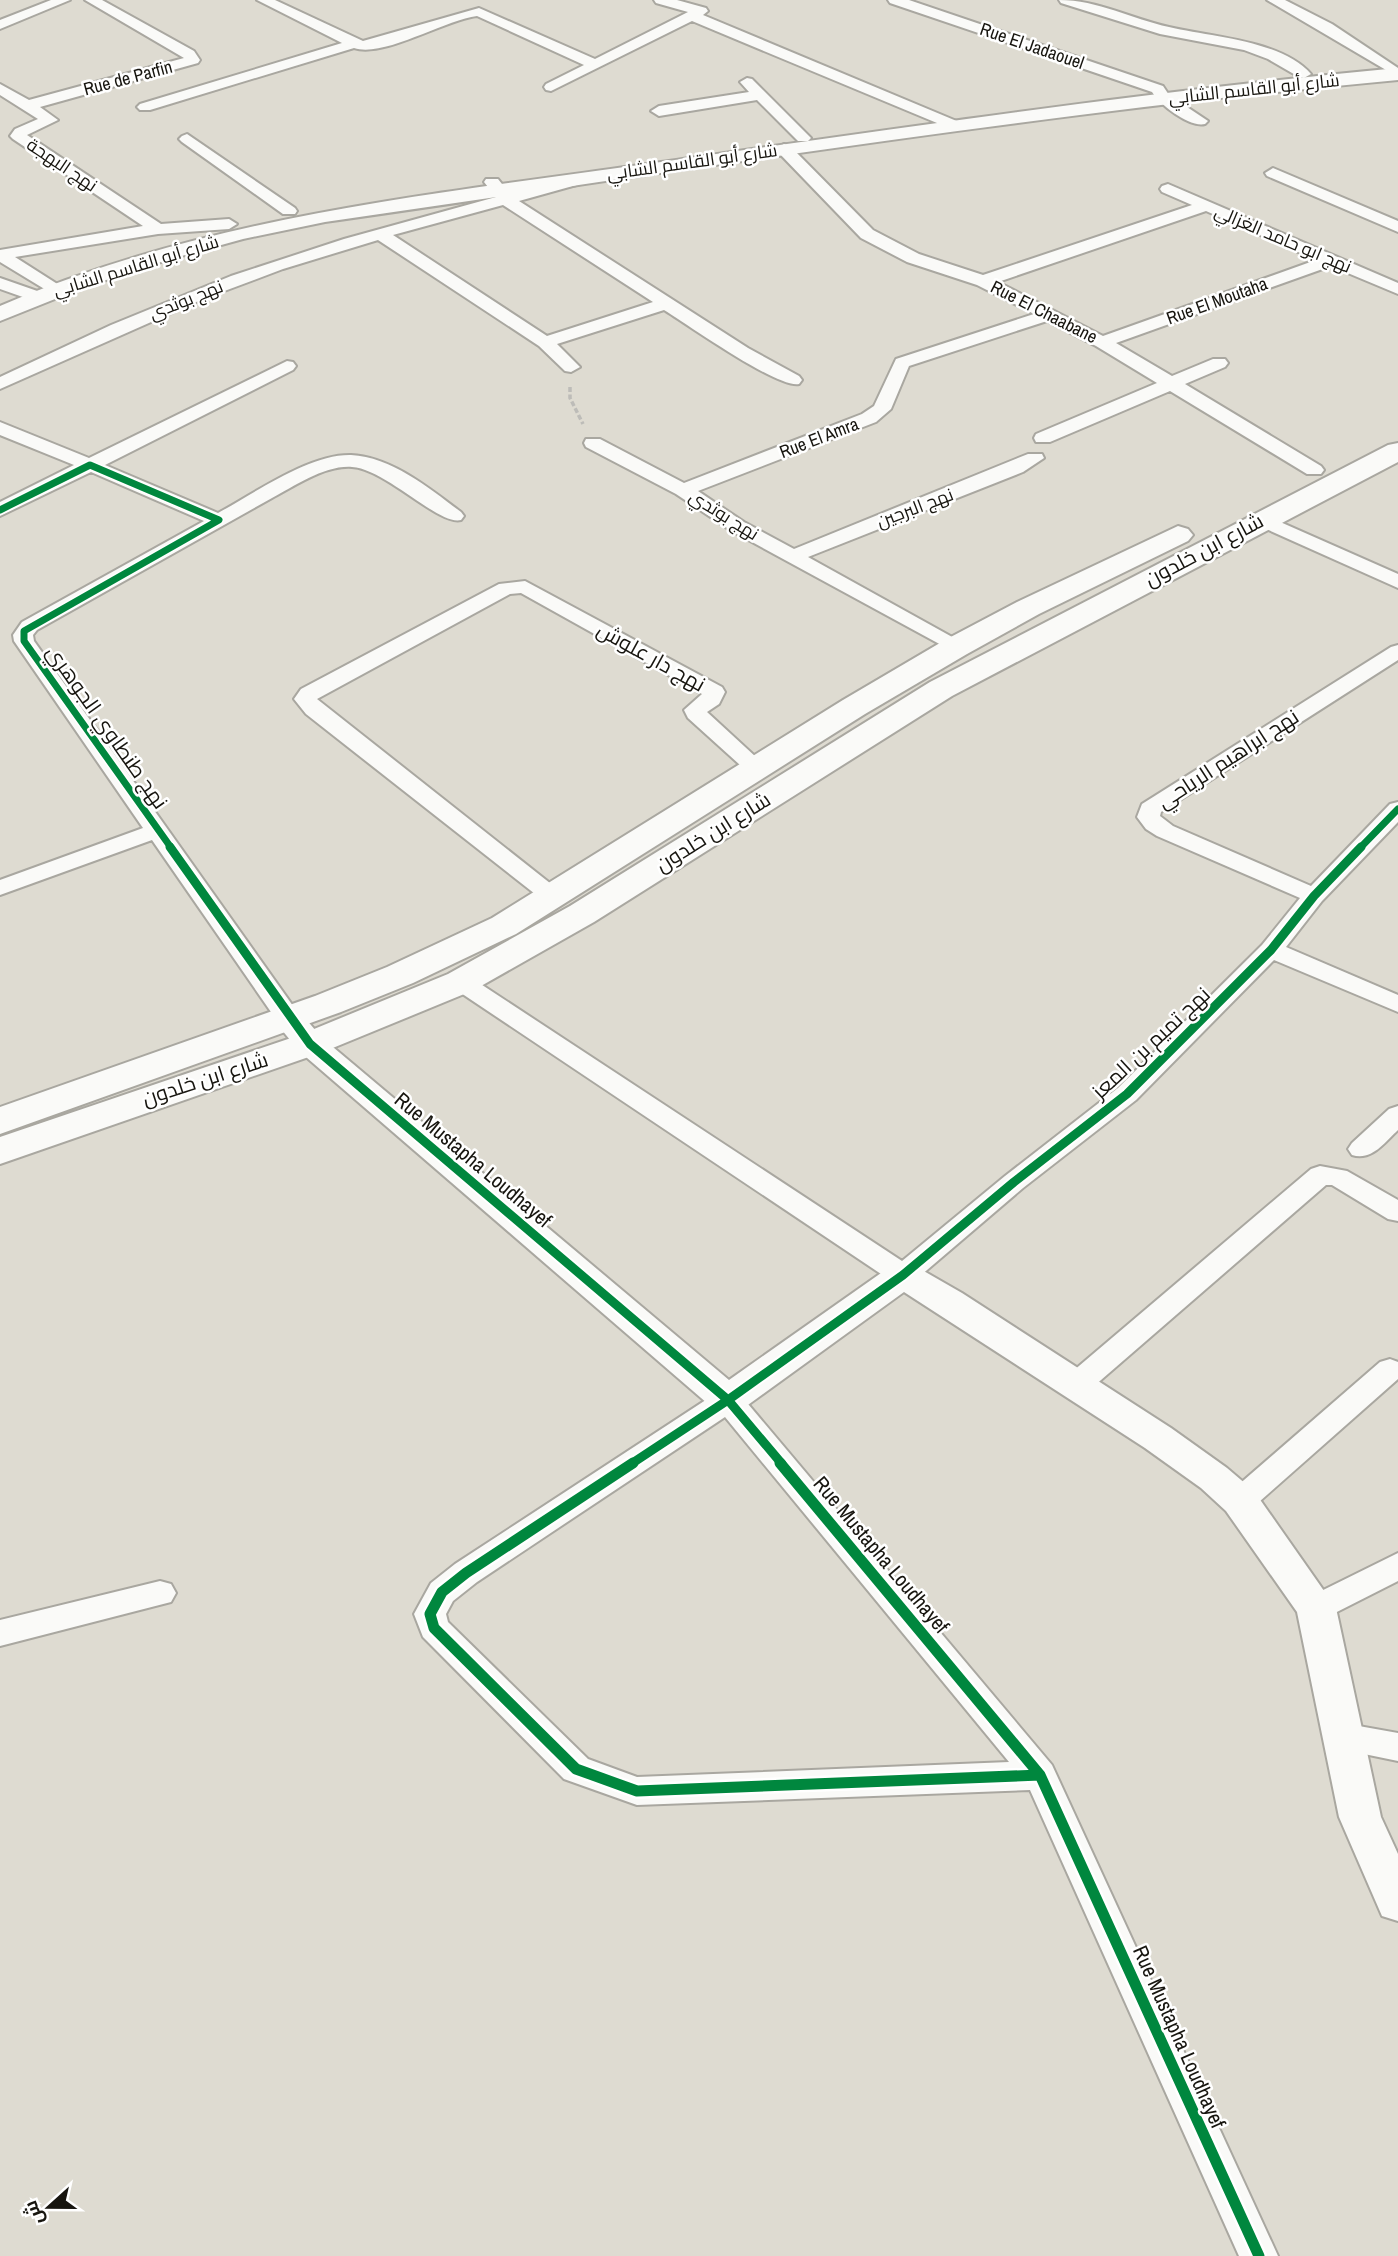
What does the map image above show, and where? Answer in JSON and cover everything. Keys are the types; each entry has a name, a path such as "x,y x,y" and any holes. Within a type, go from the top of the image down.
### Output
{"highway":[{"name":"شارع ابن خلدون","path":"0,1152 122,1107 299,1031 400,975 504,926 854,707 956,647 1040,602 1398,429"},
{"name":"شارع ابن خلدون","path":"0,1121 461,982 582,914 941,689 1262,520 1398,452"}],"street":[{"path":"0,24 63,0"},
{"name":"Rue de Parfin","path":"29,105 193,60 189,54 92,0"},
{"path":"264,0 353,44"},
{"path":"551,87 701,11 661,0"},
{"name":"Rue El Jadaouel","path":"895,0 1160,94"},
{"path":"1066,0 1165,31 1247,46 1273,56 1304,74"},
{"path":"1274,0 1327,27 1396,69"},
{"path":"287,10 306,3"},
{"path":"145,107 353,44 374,45 479,12 595,64"},
{"path":"692,16 948,122"},
{"name":"شارع أبو القاسم الشابي","path":"1160,94 1396,69"},
{"name":"شارع أبو القاسم الشابي","path":"0,314 112,256 229,224 289,211 499,191 803,138 948,122 1304,74 1396,69"},
{"path":"745,81 803,138"},
{"path":"1160,94 1200,121"},
{"path":"5,95 29,105"},
{"path":"659,111 760,95"},
{"name":"نهج البهجة","path":"29,105 50,120 20,132 18,136 158,229"},
{"name":"شارع أبو القاسم الشابي","path":"5,289 43,290 293,222 948,122"},
{"path":"187,139 289,211"},
{"name":"Rue El Chaabane","path":"784,149 867,234 913,258 983,281 1102,342 1314,470"},
{"path":"1273,173 1398,227"},
{"name":"نهج ابو حامد الغزالي","path":"1168,189 1398,289"},
{"path":"499,191 742,352 793,380"},
{"name":"نهج بوثدي","path":"0,384 79,345 231,282 317,252 380,234 499,191"},
{"path":"983,281 1206,206"},
{"path":"0,255 158,229 229,224"},
{"path":"380,234 545,342 571,368"},
{"path":"0,255 43,290"},
{"name":"Rue El Moutaha","path":"1102,342 1331,260"},
{"path":"545,342 667,303"},
{"name":"Rue El Amra","path":"683,490 869,418 882,409 902,363 1047,315"},
{"path":"1043,438 1219,363"},
{"path":"0,510 287,366"},
{"path":"0,428 219,520 330,464 353,461 402,480 454,516"},
{"name":"نهج بوثدي","path":"593,443 683,490 709,509 956,647"},
{"name":"نهج البرجين","path":"794,556 1016,468 1035,458"},
{"name":"نهج طنطاوي الجوهري","path":"219,520 23,631 24,641 299,1031"},
{"path":"1262,520 1398,582"},
{"name":"نهج دار علوش","path":"552,896 325,718 305,699 315,690 506,588 525,587 714,692 711,699 695,710 696,713 758,769"},
{"name":"نهج ابراهيم الرياحي","path":"1314,896 1165,831 1148,817 1150,809 1398,651"},
{"name":"نهج تميم بن المعز","path":"903,1275 1014,1182 1127,1094 1271,950 1314,896 1398,809"},
{"path":"0,888 159,830"},
{"path":"1271,950 1398,1004"},
{"path":"461,982 903,1275 1169,1446 1214,1478 1240,1501 1316,1608 1360,1817 1398,1902"},
{"name":"Rue Mustapha Loudhayef","path":"299,1031 728,1400 1041,1775 1259,2256"},
{"path":"1362,1149 1398,1115"},
{"path":"1076,1385 1320,1175 1338,1177 1398,1212"},
{"path":"903,1275 728,1400 466,1573 442,1592 430,1614 434,1628 576,1769 637,1791 1041,1775"},
{"path":"1240,1501 1390,1370"},
{"path":"1316,1608 1370,1583 1398,1565"},
{"path":"0,1633 160,1593"},
{"path":"1342,1737 1398,1747"}],"path":[{"path":"571,368 570,398 593,443"}],"cycle path":[{"path":"0,510 90,465 219,520 29,626 24,631 24,641 310,1044 728,1400 1040,1775 1259,2256"},
{"path":"1040,1775 637,1791 576,1769 434,1628 430,1614 442,1592 466,1573 728,1400 903,1275 1014,1182 1127,1094 1271,950 1314,896 1398,809"}]}
